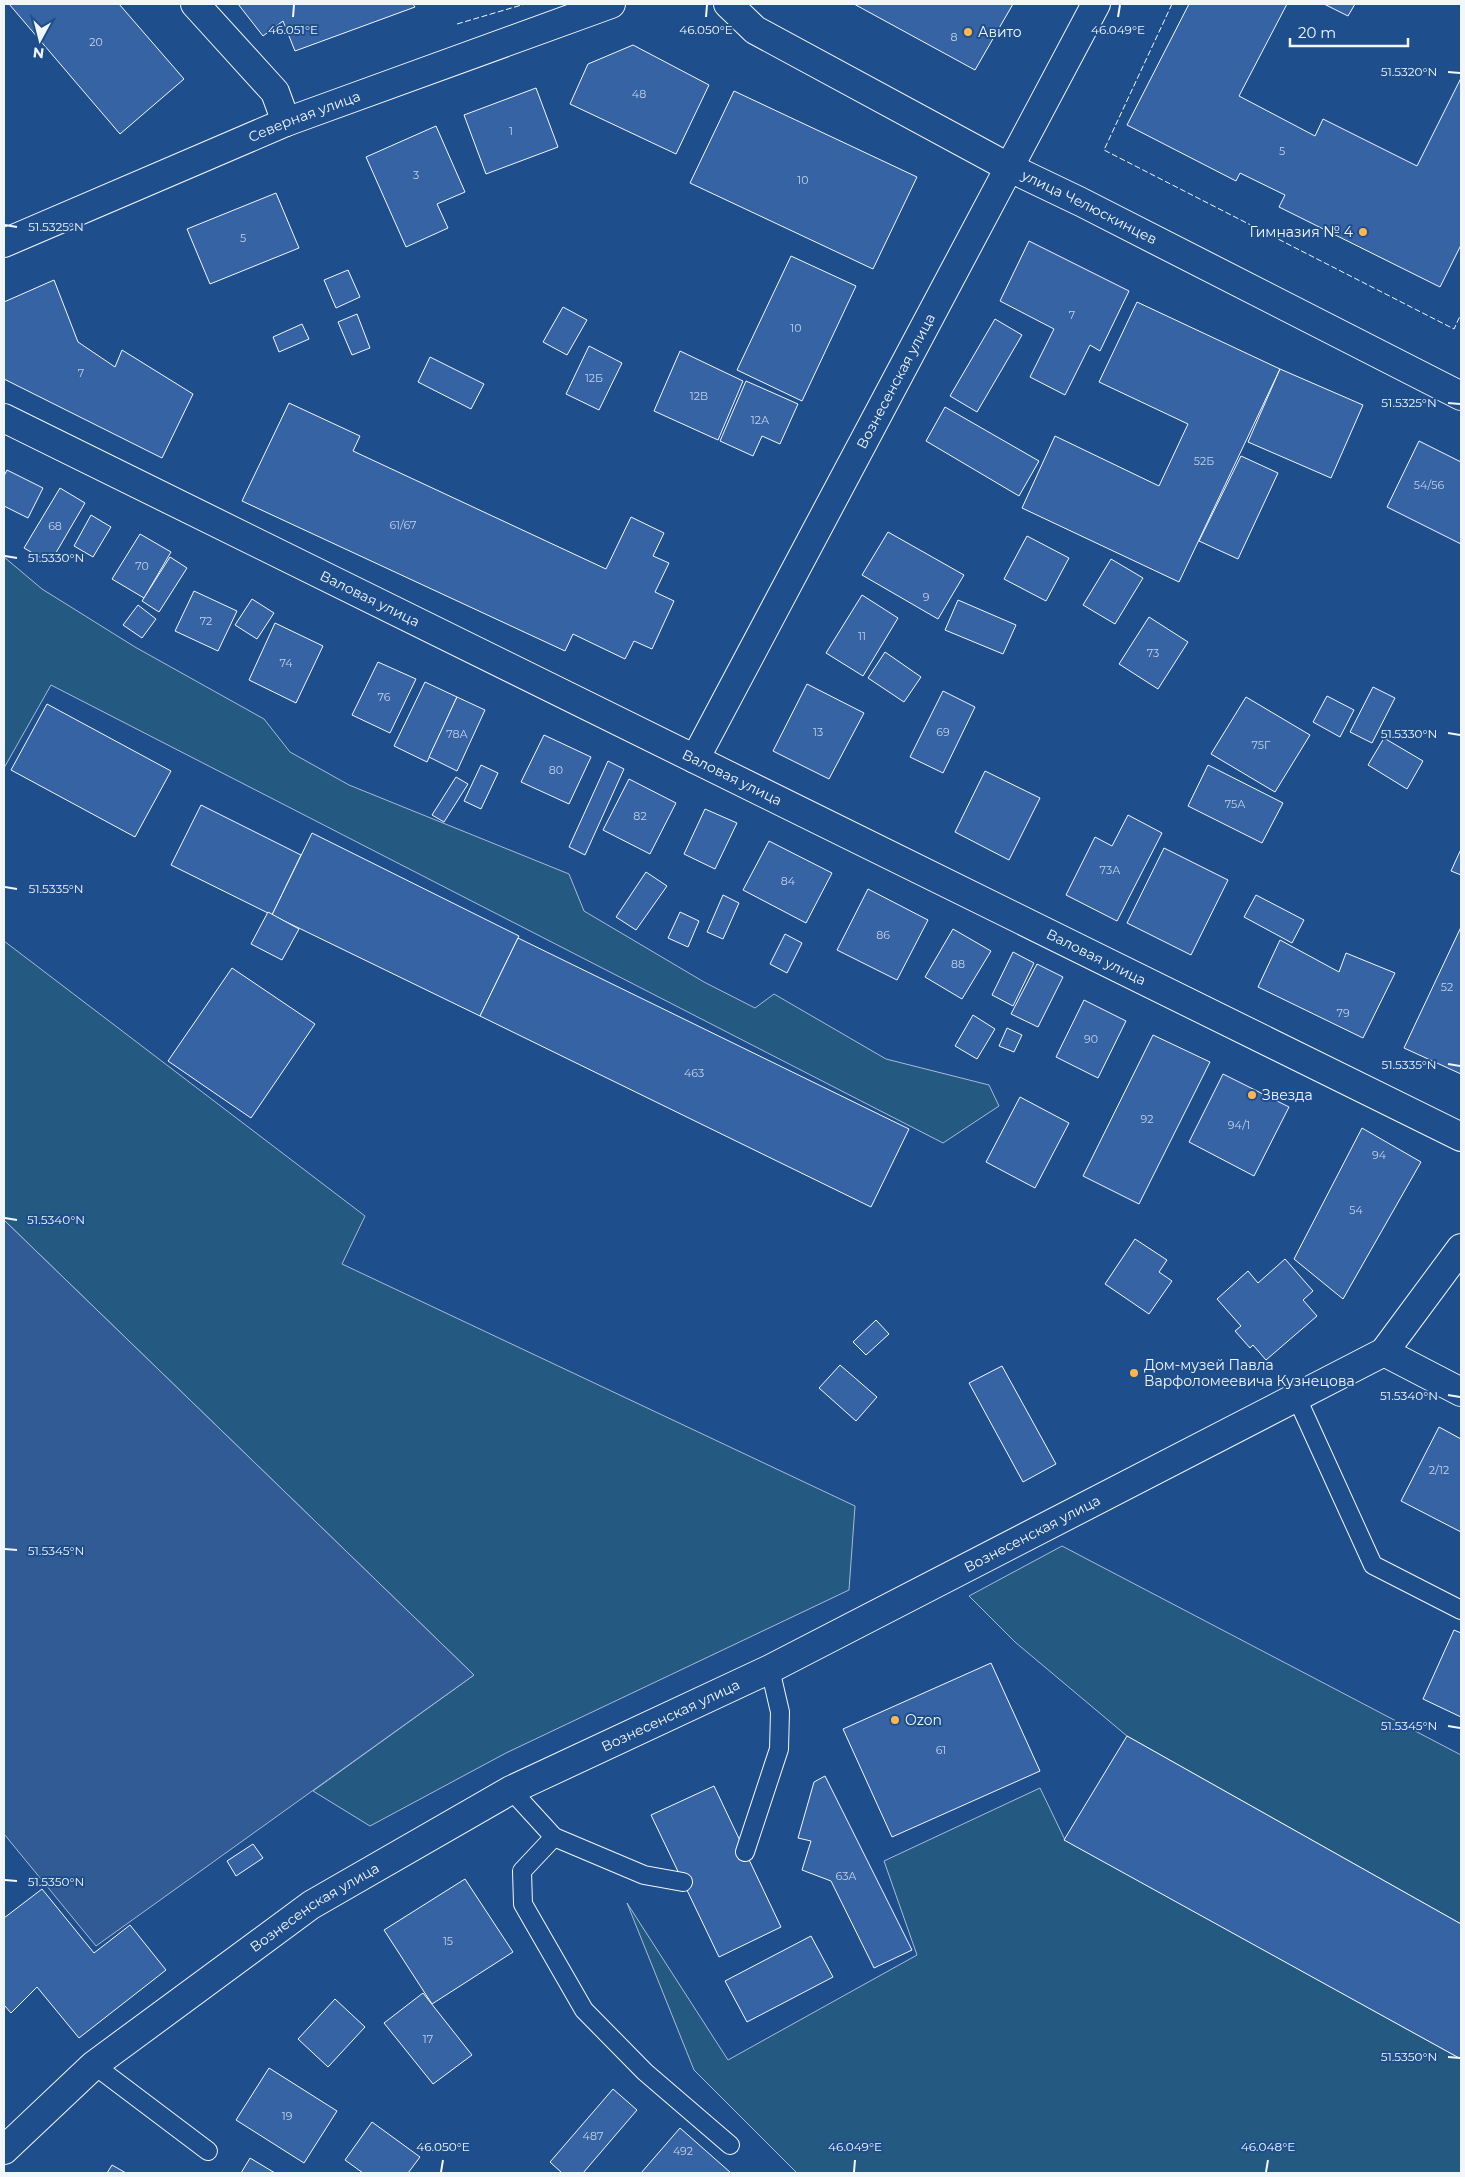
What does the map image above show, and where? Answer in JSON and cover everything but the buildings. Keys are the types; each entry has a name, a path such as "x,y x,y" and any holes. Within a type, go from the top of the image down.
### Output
{"street":[{"path":"194,4 275,92 286,122"},
{"name":"Северная улица","path":"4,243 286,122 611,4"},
{"name":"улица Челюскинцев","path":"728,4 755,30 1010,168 1081,202 1461,396"},
{"name":"Вознесенская улица","path":"695,760 1096,4"},
{"name":"Валовая улица","path":"4,418 1461,1136"},
{"path":"1461,1248 1384,1352 1461,1392"},
{"name":"Вознесенская улица","path":"4,2150 94,2065 311,1906 511,1790 770,1669 1384,1352"}],"lane":[{"path":"1296,1396 1373,1565 1461,1610"},
{"path":"745,1852 780,1748 780,1712 770,1669"},
{"path":"511,1790 554,1837 644,1875 683,1882"},
{"path":"554,1837 522,1871 523,1904 584,2010 645,2072 730,2145"},
{"path":"94,2065 208,2151"}],"shaded area":[{"path":"4,557 42,589 135,647 264,719 290,752 349,785 569,874 584,911 704,982 755,1008 774,994 886,1059 989,1085 999,1106 943,1143 51,685 4,768"},
{"path":"4,941 365,1216 342,1264 855,1506 849,1590 506,1753 370,1826 313,1791 474,1675 4,1220"},
{"path":"4,1220 474,1675 96,1946 4,1834"},
{"path":"1062,1546 1461,1755 1461,1924 1127,1736 1015,1642 969,1596"},
{"path":"1040,1788 1065,1840 1461,2059 1461,2173 797,2173 694,2070 627,1903 728,2060 917,1955 884,1861"}],"fence":[{"path":"457,24 525,4"},
{"path":"1172,4 1104,150 1454,329 1461,314"}],"place":[{"name":"Авито","path":"968,32"},
{"name":"Гимназия № 4","path":"1363,232"},
{"name":"Звезда","path":"1252,1095"},
{"name":"Дом-музей Павла Варфоломеевича Кузнецова","path":"1134,1373"},
{"name":"Ozon","path":"895,1720"}]}
